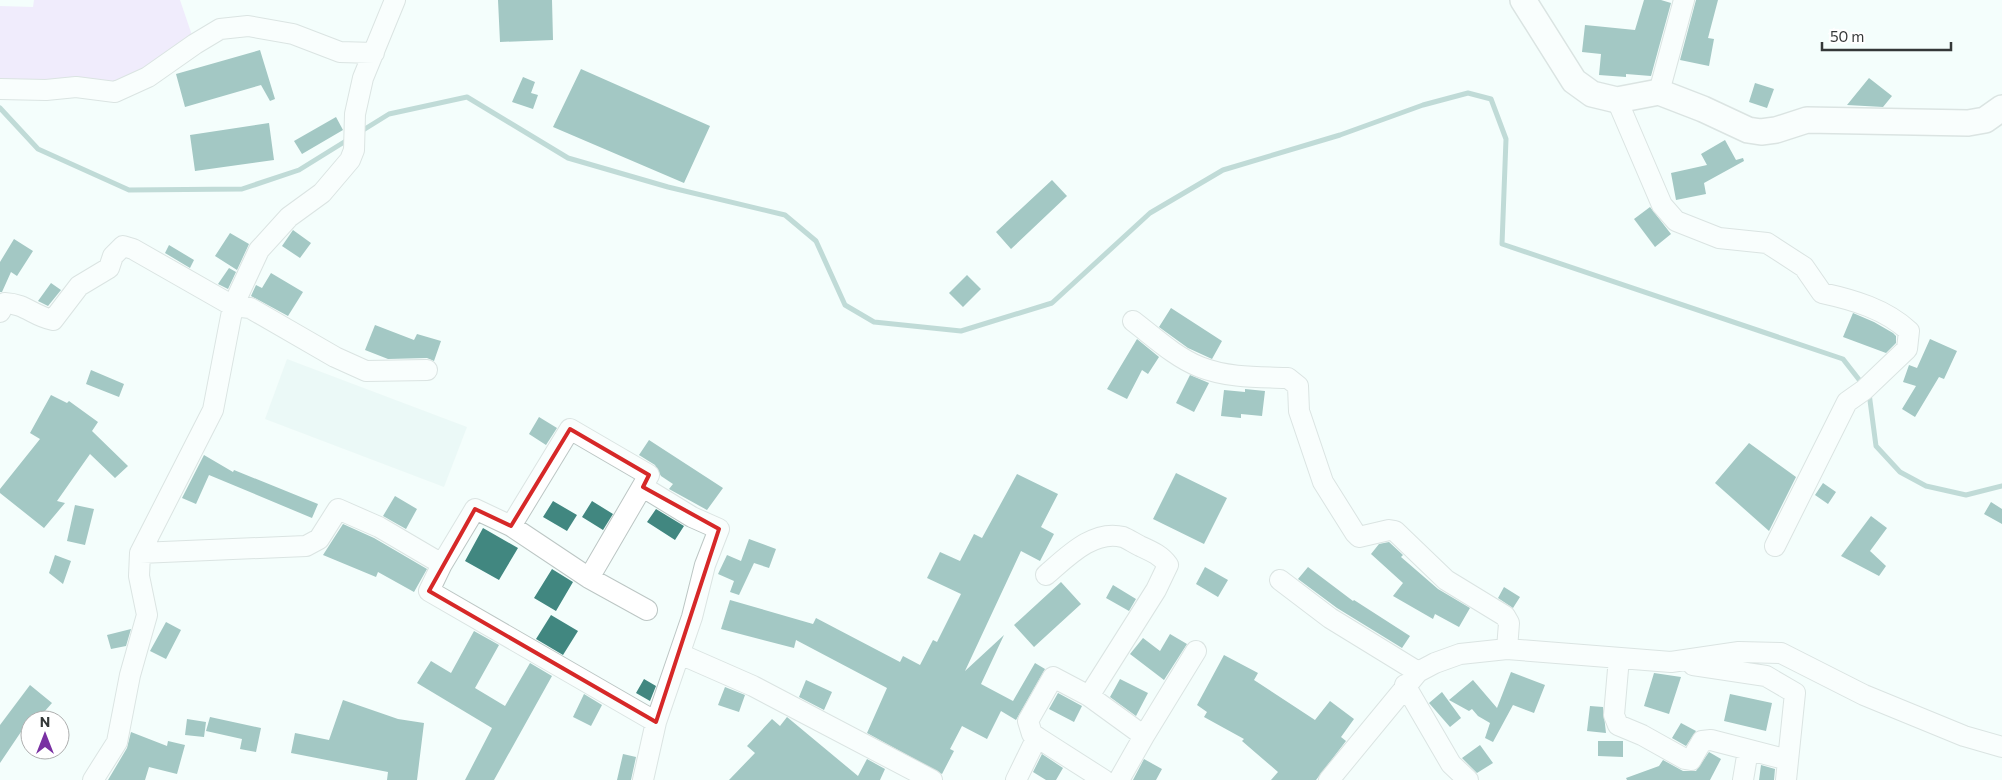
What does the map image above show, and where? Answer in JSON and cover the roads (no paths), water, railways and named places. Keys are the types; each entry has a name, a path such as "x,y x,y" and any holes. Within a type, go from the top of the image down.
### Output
{"street":[{"path":"93,780 117,742 130,675 147,616 139,576 140,553 213,410 233,306 259,250 289,217 322,193 350,160 354,150 355,114 363,78 395,0"},
{"path":"1523,0 1574,81 1592,94 1617,100 1659,92 1703,109 1748,130 1762,132 1776,130 1807,120 1968,123 1985,120 2002,108"},
{"path":"1659,92 1684,0"},
{"path":"0,89 46,90 76,87 115,92 148,77 220,29 248,26 293,34 340,52 374,53"},
{"path":"1617,100 1662,205 1676,221 1720,238 1767,243 1804,267 1822,293 1853,300 1890,316 1910,331 1907,349 1876,380 1847,402 1775,546"},
{"path":"0,312 5,303 19,303 42,318 53,320 79,286 110,268 112,256 123,246 133,248 233,306 250,308 335,357 366,371 427,370"},
{"path":"1133,321 1177,354 1199,367 1221,373 1250,377 1288,378 1293,380 1298,386 1299,411 1323,482 1355,533 1359,537 1366,537 1389,530 1402,535 1446,580 1505,616 1509,623 1507,649"},
{"path":"512,526 570,429 649,475 589,578"},
{"path":"642,487 692,516 719,529 705,565 680,654 671,673 656,722 643,780"},
{"path":"140,553 306,546 319,539 338,509 379,527 442,564"},
{"path":"647,610 589,578 512,526 475,509 442,564 429,591 656,722"},
{"path":"1046,574 1077,549 1096,538 1111,536 1123,537 1162,557 1168,565 1156,590 1089,696"},
{"path":"1280,580 1411,679 1451,764 1468,780"},
{"path":"1329,780 1411,679 1435,663 1460,654 1507,649 1671,662 1766,676 1795,693 1786,780"},
{"path":"1119,780 1196,651"},
{"path":"1671,662 1740,652 1781,653 1864,695 1964,736 2002,747"},
{"path":"680,654 785,702 932,780"},
{"path":"1619,658 1614,715 1618,726 1642,735 1685,759 1691,760 1702,741 1711,740 1788,760"},
{"path":"1104,780 1032,734 1028,721 1053,677 1089,696 1144,736"},
{"path":"1016,780 1038,737"},
{"path":"1743,780 1748,750"}],"waterway":[{"path":"360,132 389,114 467,97 568,158 668,187 785,215 816,241 845,305 874,322 961,331 1052,303 1150,213 1223,170 1340,135 1423,105 1468,93 1491,99 1506,139 1502,244 1843,359 1864,386"},
{"path":"0,108 38,149 129,190 242,189 299,170 349,139"},
{"path":"1869,393 1876,446 1900,472 1926,486 1966,495 2002,486"}]}
